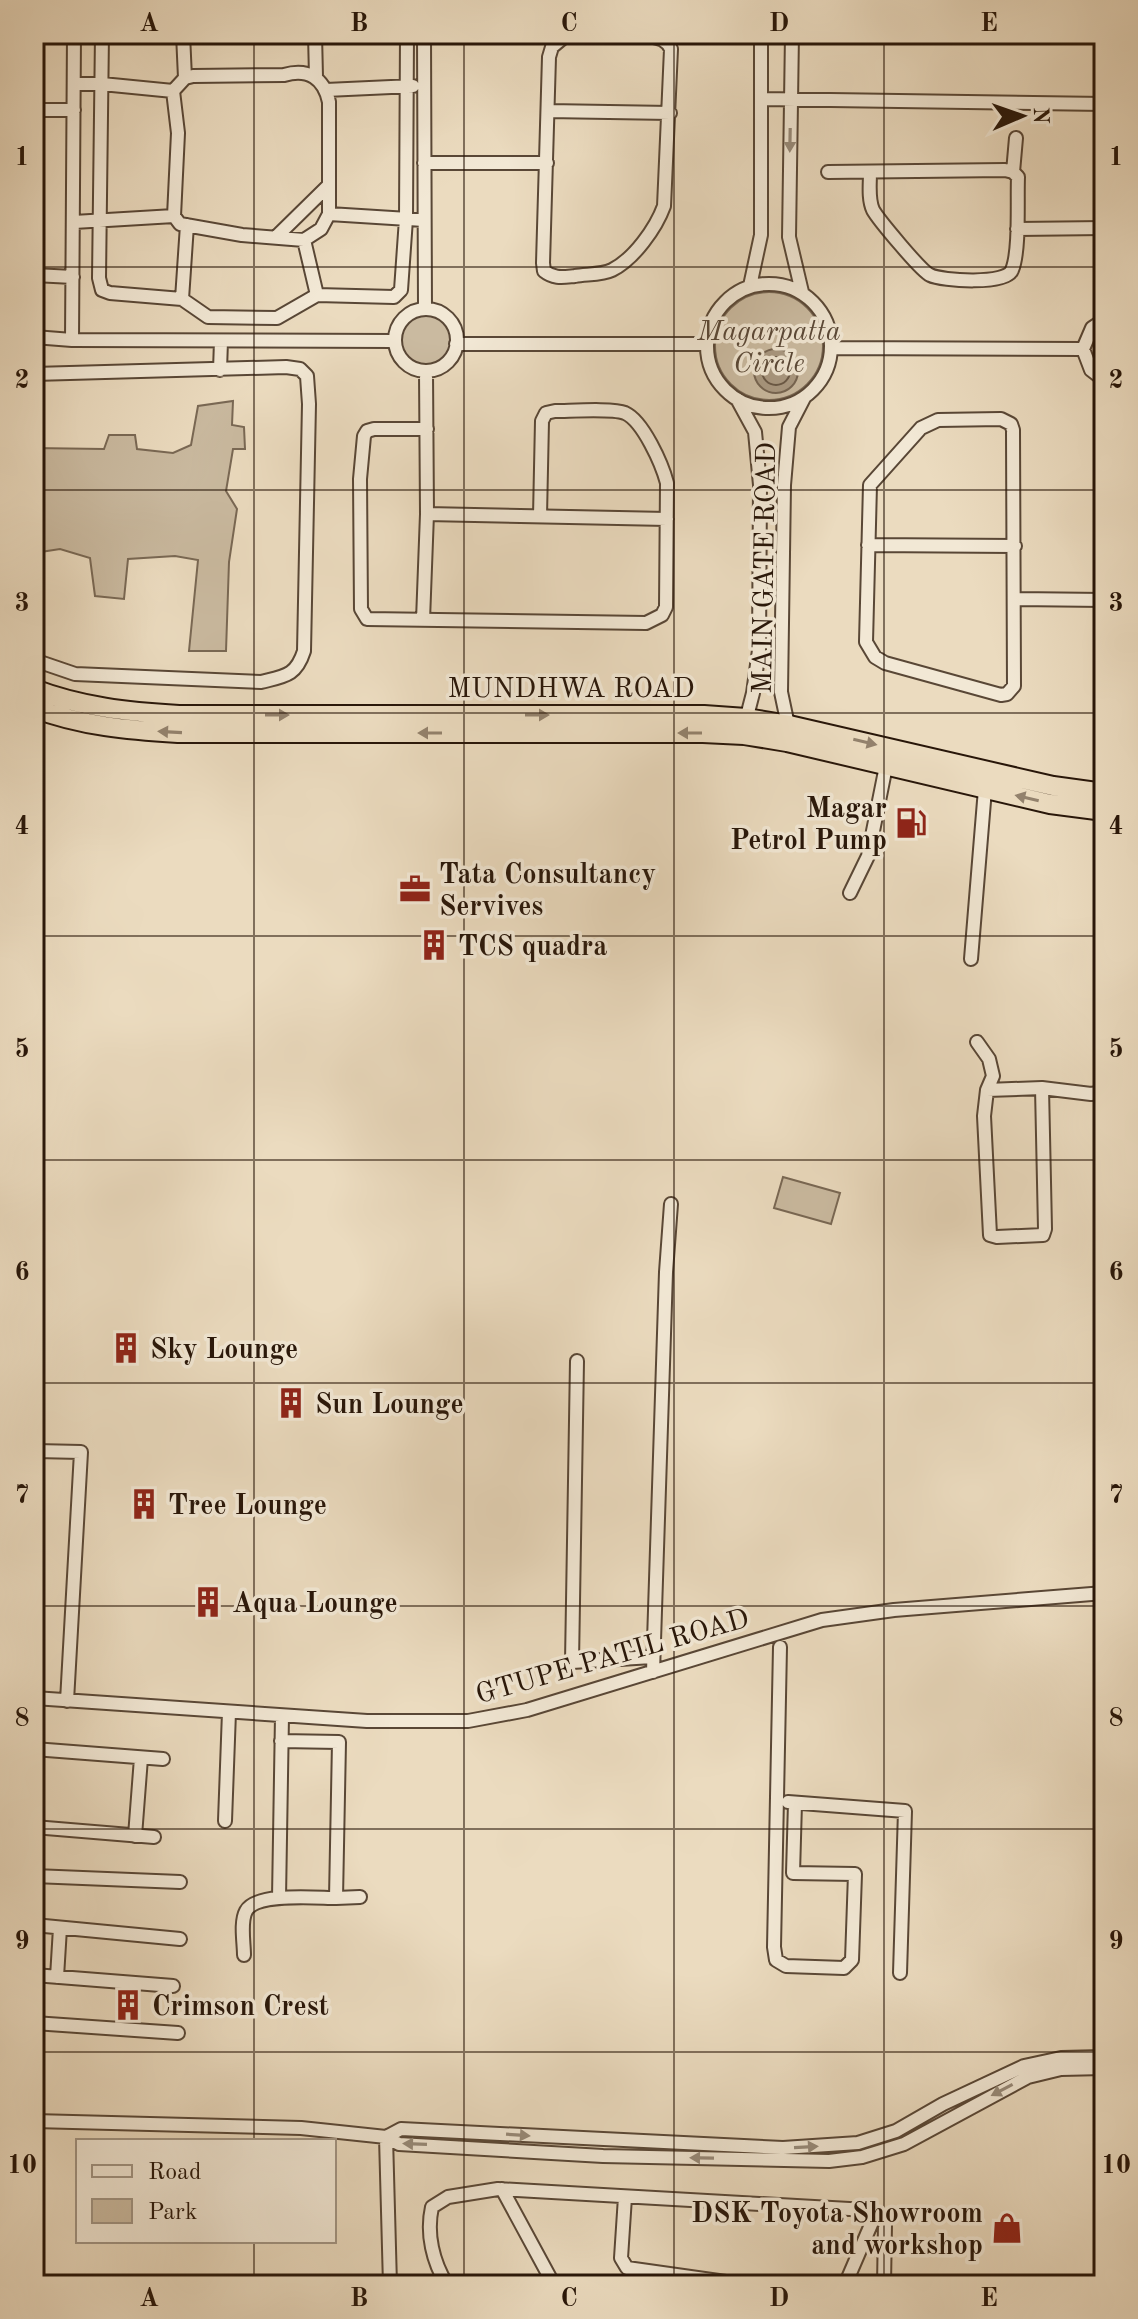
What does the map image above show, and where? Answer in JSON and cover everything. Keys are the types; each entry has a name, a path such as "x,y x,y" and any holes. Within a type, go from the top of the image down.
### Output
{"highway":[{"name":"MUNDHWA ROAD","path":"34,689 94,707 179,715 704,715 745,726 1053,786 1104,793"},
{"name":"MUNDHWA ROAD","path":"34,708 121,730 178,733 703,733 745,726"},
{"name":"MUNDHWA ROAD","path":"788,734 886,766 1050,804 1104,811"}],"street":[{"path":"72,340 74,34"},
{"path":"102,34 99,278 102,290 182,299 208,317 277,318 317,295 394,297 401,290 406,219 407,34"},
{"path":"183,34 185,78 173,91 178,133 174,216 180,224 275,238 304,240 321,229 329,214 329,102 326,90 316,77 297,71 284,75 185,78"},
{"path":"315,34 316,77"},
{"path":"424,34 425,309"},
{"path":"750,286 761,235 761,34"},
{"path":"792,34 789,237 802,292"},
{"path":"648,36 661,39 671,49 670,113 664,206 659,218 626,260 610,272 558,277 544,271 549,57 557,41 564,37 648,36"},
{"path":"74,84 173,91"},
{"path":"326,90 424,86"},
{"path":"761,99 1104,104"},
{"path":"34,110 74,110"},
{"path":"548,111 670,113"},
{"path":"1013,172 1016,138"},
{"path":"424,163 547,163"},
{"path":"828,172 1013,172 1018,177 1017,229 1012,270 1008,276 997,280 931,276 921,269 874,212 870,173"},
{"path":"275,238 329,185"},
{"path":"329,214 424,220"},
{"path":"74,222 174,216"},
{"path":"182,299 187,225"},
{"path":"1017,229 1104,228"},
{"path":"304,240 317,295"},
{"path":"34,275 73,277"},
{"path":"768,283 785,285 802,292 825,319 831,336 826,371 817,386 804,398 788,406 771,409 753,407 723,388 713,373 707,344 712,321 721,306 734,294 750,286 768,283"},
{"path":"425,309 434,310 449,319 456,335 454,353 443,366 426,372 403,362 395,341 401,321 425,309"},
{"path":"1104,320 1092,328 1083,349 1091,370 1104,380"},
{"path":"34,337 72,340 395,341"},
{"path":"220,370 221,341"},
{"path":"456,344 707,344"},
{"path":"831,348 1083,349"},
{"path":"34,374 286,367 300,369 307,376 309,404 304,651 299,665 289,675 261,682 75,674 34,660"},
{"path":"423,620 427,514 426,372"},
{"name":"MAIN GATE ROAD","path":"788,734 781,692 784,485 789,427 804,398"},
{"name":"MAIN GATE ROAD","path":"737,399 755,432 760,485 759,650 745,726"},
{"path":"427,429 367,431 361,447 363,615 367,619 646,623 662,615 666,607 667,483 639,423 624,412 546,413 542,421 540,516"},
{"path":"1001,419 1011,424 1015,546 1014,686 1007,694 1001,695 885,663 875,657 866,642 870,485 921,428 938,420 1001,419"},
{"path":"427,514 667,519"},
{"path":"868,545 1015,546"},
{"path":"1015,599 1104,600"},
{"path":"850,893 868,856 886,766"},
{"path":"971,959 985,789"},
{"path":"977,1042 989,1059 993,1076 987,1090 984,1116 990,1235 1043,1235 1042,1088"},
{"path":"987,1090 1042,1088 1091,1094 1104,1092"},
{"path":"577,1361 572,1662 652,1665 671,1204"},
{"path":"34,1504 36,1451 81,1452 67,1701"},
{"name":"GTUPE PATIL ROAD","path":"34,1698 367,1721 468,1721 527,1710 652,1665 822,1620 894,1610 1104,1593"},
{"path":"780,1647 776,1960 786,1966 844,1968 852,1960 855,1874 793,1873 795,1803"},
{"path":"225,1821 229,1712"},
{"path":"279,1898 282,1716"},
{"path":"281,1741 339,1742 336,1898"},
{"path":"34,1749 163,1759"},
{"path":"135,1836 141,1758"},
{"path":"777,1801 905,1811 900,1973"},
{"path":"34,1827 154,1837"},
{"path":"34,1876 180,1882"},
{"path":"244,1955 246,1911 260,1901 360,1897"},
{"path":"34,1925 180,1939"},
{"path":"57,1977 60,1928"},
{"path":"34,1975 173,1986"},
{"path":"34,2023 178,2033"},
{"path":"386,2137 401,2129 672,2145 783,2148 858,2143 896,2131 1024,2066 1061,2058 1104,2057"},
{"path":"34,2121 301,2128 386,2137 399,2144 603,2156 829,2161 862,2157 894,2148 1028,2077 1061,2069 1104,2068"},
{"path":"937,2108 946,2121"},
{"path":"466,2146 467,2131"},
{"path":"386,2137 390,2285"},
{"path":"502,2189 554,2285"},
{"path":"447,2285 438,2271 428,2225 432,2207 448,2197 502,2189 846,2208 876,2213 885,2224 884,2285"},
{"path":"625,2197 621,2258 627,2268 747,2285"},
{"path":"845,2285 876,2213"}],"green space":[{"name":"Magarpatta Circle","path":"769,292 790,296 807,308 819,325 823,346 819,367 807,384 790,396 769,400 748,396 731,384 719,367 715,346 719,325 731,308 748,296"},
{"path":"426,315 444,322 451,340 444,358 426,365 408,358 401,340 408,322"},
{"path":"233,401 232,425 244,427 245,449 233,449 226,491 237,509 229,562 226,651 189,651 198,560 175,556 128,559 124,599 95,596 90,558 60,549 34,553 34,448 104,449 109,435 135,435 137,449 173,453 191,445 198,406"},
{"path":"783,1177 840,1193 831,1224 774,1208"}],"water":[{"path":"776,349 792,355 798,371 792,387 776,393 760,387 754,371 760,355"}],"place":[{"name":"Magar Petrol Pump","path":"911,823"},
{"name":"Tata Consultancy Servives","path":"415,889"},
{"name":"TCS quadra","path":"434,945"},
{"name":"Sky Lounge","path":"126,1348"},
{"name":"Sun Lounge","path":"291,1403"},
{"name":"Tree Lounge","path":"144,1504"},
{"name":"Aqua Lounge","path":"208,1602"},
{"name":"Crimson Crest","path":"128,2005"},
{"name":"DSK Toyota Showroom and workshop","path":"1007,2228"}]}
